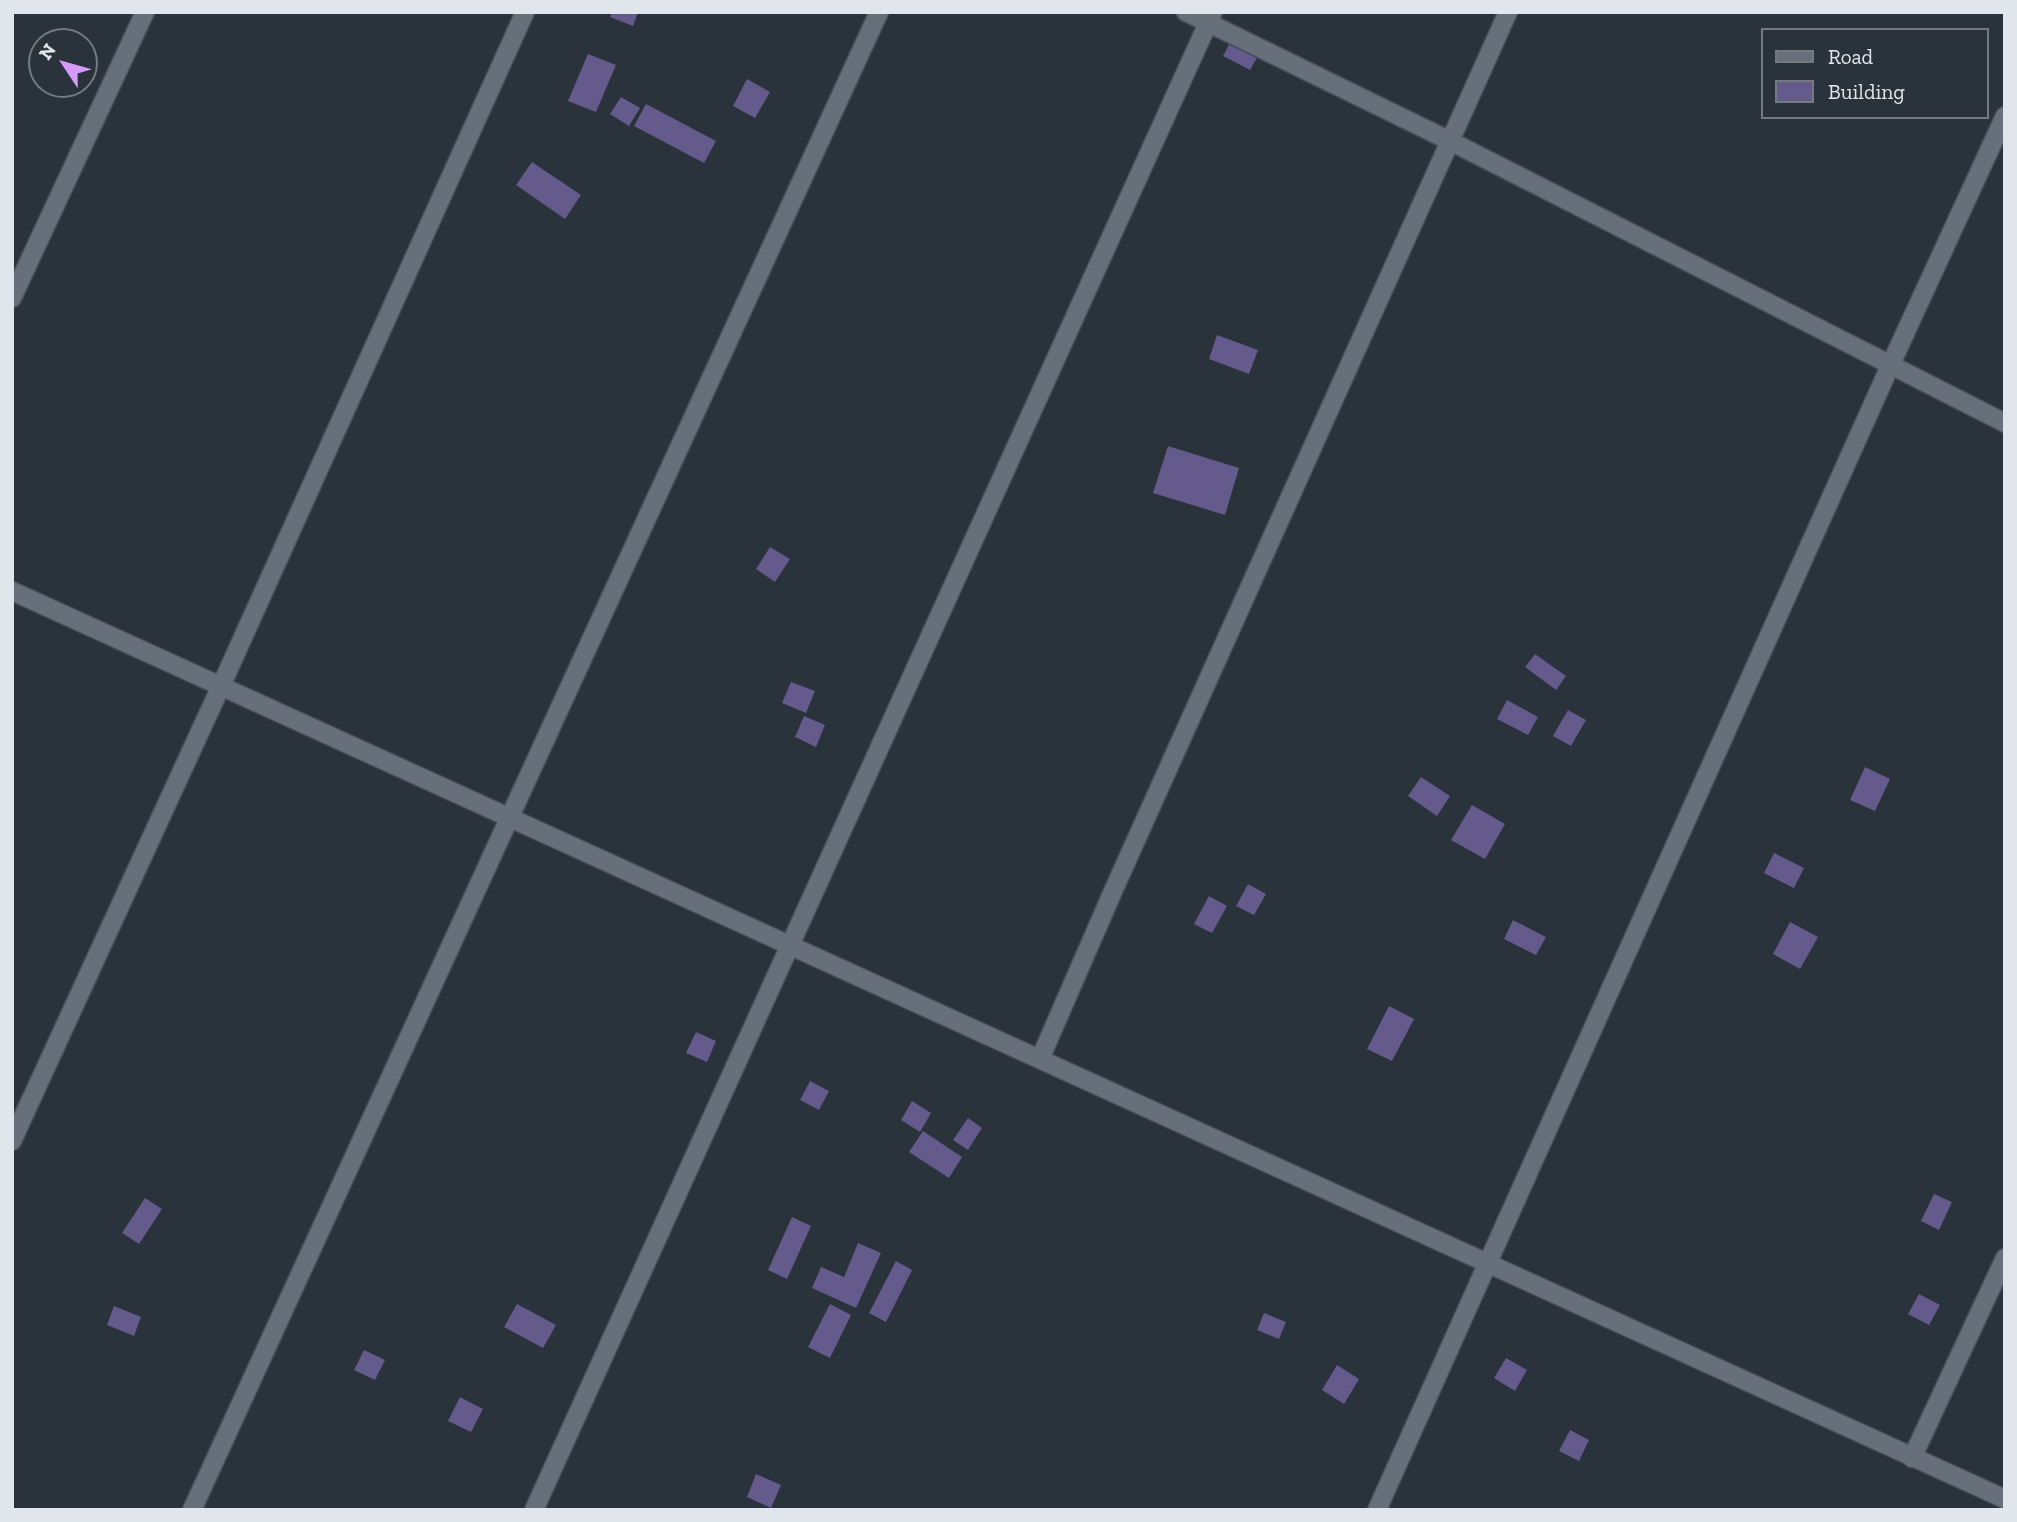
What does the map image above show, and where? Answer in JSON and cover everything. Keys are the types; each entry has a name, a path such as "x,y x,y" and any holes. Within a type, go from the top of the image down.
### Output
{"street":[{"path":"12,298 145,12"},
{"path":"12,1141 221,686 524,12"},
{"path":"192,1510 879,12"},
{"path":"1186,12 1211,18 2005,423"},
{"path":"1040,1059 1119,876 1508,12"},
{"path":"534,1510 1211,18"},
{"path":"1377,1510 1890,366 2005,116"},
{"path":"12,591 2005,1499"},
{"path":"1912,1458 2005,1258"}],"building":[{"path":"612,12 638,12 633,26 610,17"},
{"path":"1232,39 1259,54 1250,70 1223,56"},
{"path":"588,54 616,65 596,112 568,101"},
{"path":"747,79 770,92 755,118 733,106"},
{"path":"621,97 640,108 629,126 610,114"},
{"path":"646,104 716,141 704,163 634,126"},
{"path":"532,162 581,195 565,219 516,185"},
{"path":"1217,335 1258,350 1249,374 1209,359"},
{"path":"1168,446 1239,468 1225,515 1153,493"},
{"path":"770,547 790,559 775,582 756,569"},
{"path":"1535,654 1566,676 1556,690 1525,667"},
{"path":"791,682 815,691 806,713 782,703"},
{"path":"1507,700 1538,717 1528,735 1497,719"},
{"path":"1568,710 1586,720 1571,746 1553,736"},
{"path":"804,716 825,725 816,747 795,737"},
{"path":"1865,767 1890,779 1875,811 1850,800"},
{"path":"1421,777 1450,796 1437,816 1408,796"},
{"path":"1472,805 1505,824 1485,859 1451,840"},
{"path":"1774,853 1804,868 1794,888 1764,873"},
{"path":"1248,884 1266,894 1254,915 1236,906"},
{"path":"1209,896 1227,906 1212,933 1194,924"},
{"path":"1513,920 1546,937 1536,955 1504,939"},
{"path":"1790,922 1818,937 1800,969 1773,954"},
{"path":"1389,1006 1414,1019 1392,1061 1367,1049"},
{"path":"696,1032 716,1041 707,1062 686,1053"},
{"path":"810,1081 829,1091 819,1110 800,1100"},
{"path":"912,1101 931,1113 920,1132 901,1120"},
{"path":"968,1118 982,1128 968,1150 953,1140"},
{"path":"923,1131 962,1157 949,1178 909,1152"},
{"path":"1934,1194 1952,1202 1939,1230 1921,1221"},
{"path":"145,1198 162,1209 139,1244 122,1233"},
{"path":"792,1217 811,1226 787,1279 768,1270"},
{"path":"858,1243 881,1253 856,1308 812,1288 821,1267 844,1277"},
{"path":"896,1261 912,1270 886,1322 869,1313"},
{"path":"1919,1294 1940,1305 1929,1325 1908,1314"},
{"path":"517,1304 556,1325 543,1348 504,1327"},
{"path":"830,1304 851,1315 830,1358 808,1347"},
{"path":"114,1306 141,1317 134,1336 107,1325"},
{"path":"1264,1313 1286,1322 1279,1339 1257,1330"},
{"path":"364,1350 385,1360 375,1380 354,1370"},
{"path":"1506,1358 1527,1370 1515,1391 1494,1378"},
{"path":"1337,1365 1359,1379 1344,1404 1322,1390"},
{"path":"460,1397 483,1409 471,1432 448,1421"},
{"path":"1570,1430 1589,1440 1579,1461 1559,1451"},
{"path":"756,1474 781,1485 771,1508 747,1497"}]}
